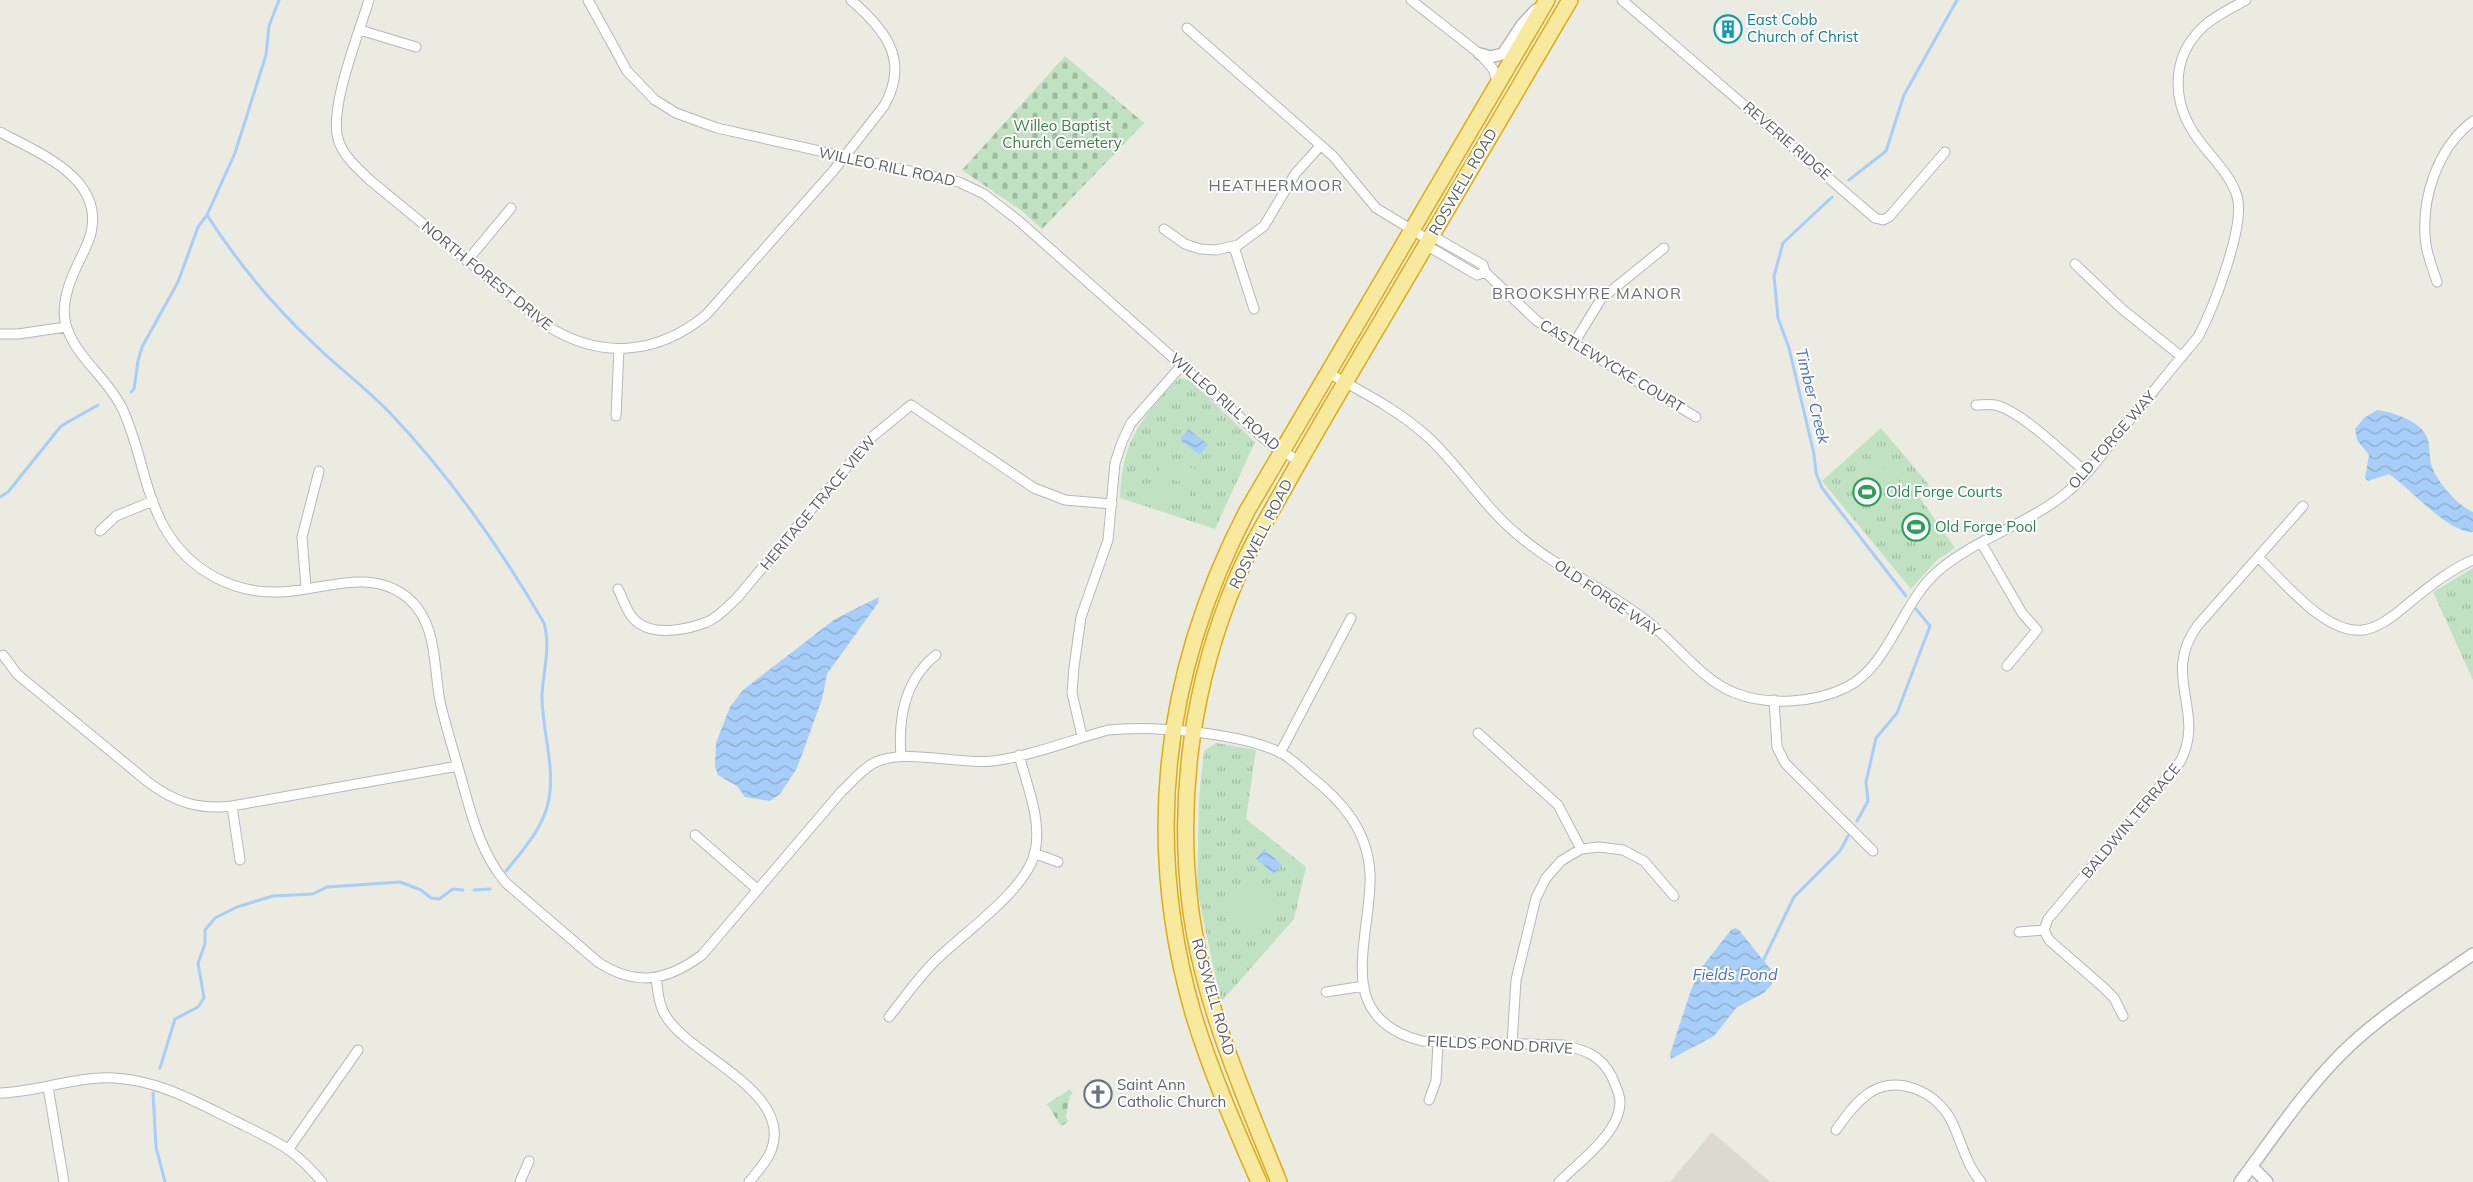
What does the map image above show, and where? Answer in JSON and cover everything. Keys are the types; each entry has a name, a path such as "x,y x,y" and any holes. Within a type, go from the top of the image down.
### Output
{"highway":[{"name":"ROSWELL ROAD","path":"1258,1182 1201,1038 1177,945 1168,887 1166,816 1173,730 1187,662 1211,588 1239,527 1546,0"},
{"name":"ROSWELL ROAD","path":"1279,1182 1218,1024 1195,937 1187,877 1186,797 1193,733 1207,664 1236,579 1299,461 1570,0"}],"street":[{"name":"NORTH FOREST DRIVE","path":"369,0 336,116 338,139 342,149 358,169 371,181 525,310 557,332 588,345 619,348 649,346 670,339 706,315 844,158 884,106 889,97 895,76 889,42 873,19 851,0"},
{"name":"WILLEO RILL ROAD","path":"588,0 627,71 645,91 667,108 687,118 717,128 844,158 952,180 984,194 1019,220 1270,444 1299,461"},
{"path":"1412,0 1422,3 1480,54 1494,69 1498,84"},
{"path":"1480,54 1490,56 1503,54 1522,25 1546,0"},
{"name":"REVERIE RIDGE","path":"1622,0 1875,218 1883,220 1889,217 1945,152"},
{"name":"OLD FORGE WAY","path":"1328,373 1392,410 1429,439 1515,533 1548,558 1646,620 1717,683 1738,694 1774,700 1824,696 1856,681 1879,657 1923,585 1940,569 2064,495 2087,473 2198,337 2209,316 2235,235 2238,214 2237,197 2231,182 2197,138 2182,113 2178,96 2178,77 2182,59 2197,32 2216,17 2246,0"},
{"name":"CASTLEWYCKE COURT","path":"1187,28 1321,145 1342,166 1368,200 1411,231 1429,240 1436,238 1483,265 1485,272 1531,316 1696,417"},
{"path":"360,30 416,47"},
{"path":"2437,282 2426,248 2425,235 2431,190 2439,163 2447,145 2456,134 2473,120"},
{"path":"0,132 66,171 79,181 88,194 91,206 91,232 66,294 64,307 66,327 77,346 111,387 121,406 153,502 163,525 179,548 212,576 233,586 260,591 282,592 353,582 376,583 400,593 418,608 423,614 431,636 439,695 477,834 491,863 506,883 606,968 631,977 656,978 678,971 702,955 841,792 857,776 873,764 901,756 900,726 903,707 917,675 924,665 936,655"},
{"path":"1164,229 1185,244 1200,249 1216,250 1234,247 1249,239 1264,226 1295,174 1321,145"},
{"path":"467,261 511,208"},
{"path":"1234,247 1254,310"},
{"path":"1574,343 1601,299 1664,248"},
{"path":"2075,264 2122,309 2182,357"},
{"path":"0,334 66,327"},
{"path":"616,416 619,348"},
{"path":"1082,736 1072,693 1074,667 1081,617 1108,540 1114,468 1126,432 1147,403 1182,365"},
{"name":"HERITAGE TRACE VIEW","path":"618,589 631,616 640,625 654,630 686,628 708,621 718,615 737,598 872,437 911,405 1034,488 1065,500 1112,504"},
{"path":"1976,405 1995,405 2027,423 2087,473"},
{"path":"306,588 302,537 319,471"},
{"path":"100,531 116,516 153,502"},
{"name":"BALDWIN TERRACE","path":"2044,930 2048,919 2180,762 2187,749 2190,732 2182,672 2182,658 2187,643 2198,625 2303,506"},
{"path":"1982,544 2022,613 2037,630 2007,666"},
{"path":"2259,558 2319,615 2341,627 2362,630 2387,620 2439,579 2473,560"},
{"path":"1280,752 1351,618"},
{"path":"3,655 17,674 162,793 180,802 199,807 232,806 458,766"},
{"path":"1774,700 1778,747 1785,763 1873,850"},
{"name":"FIELDS POND DRIVE","path":"901,756 978,762 1019,755 1082,736 1123,728 1173,730 1240,740 1280,752 1335,796 1354,818 1365,844 1371,876 1363,970 1364,986 1367,998 1375,1013 1385,1024 1408,1038 1438,1042 1563,1045 1586,1050 1604,1064 1619,1093 1618,1112 1608,1133 1559,1182"},
{"path":"1478,732 1558,805 1581,849"},
{"path":"889,1017 934,962 1010,892 1028,870 1037,836 1034,812 1019,755"},
{"path":"232,806 240,860"},
{"path":"695,835 758,890"},
{"path":"1512,1044 1516,980 1540,887 1561,861 1581,849 1599,847 1623,850 1644,861 1674,896"},
{"path":"1034,853 1058,862"},
{"path":"2019,932 2044,930 2049,940 2114,998 2123,1016"},
{"path":"2240,1182 2296,1106 2343,1052 2384,1018 2473,954"},
{"path":"656,978 662,1010 673,1025 758,1097 773,1116 775,1129 771,1152 749,1182"},
{"path":"1326,992 1364,986"},
{"path":"1429,1100 1436,1081 1438,1042"},
{"path":"288,1150 358,1050"},
{"path":"0,1093 92,1079 113,1078 144,1081 198,1103 288,1150 322,1182"},
{"path":"1836,1130 1855,1105 1870,1092 1884,1086 1903,1085 1923,1091 1939,1103 1950,1119 1965,1154 1981,1182"},
{"path":"48,1087 64,1182"},
{"path":"520,1182 529,1161"},
{"path":"2252,1167 2267,1182"}],"shaded area":[{"path":"1712,1132 1770,1182 1670,1182"}],"green space":[{"name":"Willeo Baptist Church Cemetery","path":"1065,56 1144,123 1042,229 1022,211 962,170"},
{"path":"1180,378 1191,381 1255,442 1215,529 1120,498 1123,469 1134,434 1149,412"},
{"path":"1881,428 1929,485 1918,495 1955,548 1936,561 1911,589 1822,481"},
{"path":"1874,458 1900,482 1890,494 1863,470"},
{"path":"1162,460 1196,469 1192,485 1158,476"},
{"name":"Old Forge Courts","path":"1859,474 1886,498 1875,510 1849,486"},
{"path":"1157,482 1191,490 1186,507 1153,498"},
{"path":"2473,568 2473,680 2433,592"},
{"path":"1216,743 1256,750 1246,819 1306,867 1294,919 1221,1002 1197,890 1199,799 1204,751"},
{"path":"1251,880 1278,902 1268,914 1241,892"},
{"path":"1238,896 1264,919 1254,931 1227,908"},
{"path":"1070,1089 1073,1094 1070,1095 1066,1117 1068,1122 1061,1126 1047,1104"}],"water":[{"path":"2377,410 2407,419 2421,428 2429,443 2431,464 2435,474 2455,499 2473,512 2473,532 2463,530 2441,518 2389,474 2368,481 2365,478 2369,455 2357,440 2355,429 2364,418"},
{"path":"1188,429 1208,444 1200,455 1180,440"},
{"name":"Old Forge Pool","path":"1914,515 1927,533 1918,540 1904,522"},
{"path":"879,597 878,603 827,674 822,699 797,768 780,794 770,801 745,797 737,786 718,775 715,766 716,743 730,707 743,690 835,619"},
{"path":"1264,849 1282,865 1274,874 1256,859"},
{"name":"Fields Pond","path":"1735,928 1739,930 1771,970 1772,984 1764,993 1737,1007 1714,1036 1671,1059 1670,1054 1691,990 1702,967 1731,930"}],"waterway":[{"path":"131,392 134,389 142,347 178,282 198,227 207,215 235,153 266,55 269,26 279,0"},
{"name":"Timber Creek","path":"1849,180 1886,151 1904,95 1957,0"},
{"name":"Timber Creek","path":"1832,197 1783,243 1774,276 1778,318 1789,348 1814,454 1816,473 1822,488 1906,596"},
{"path":"207,215 243,266 282,312 380,403 433,462 492,540 544,623 547,650 542,696 550,774 549,799 538,829 506,871"},
{"path":"0,497 8,492 61,426 98,405"},
{"name":"Timber Creek","path":"1857,821 1868,801 1866,782 1876,738 1897,713 1930,626 1916,609"},
{"name":"Timber Creek","path":"1763,961 1794,897 1840,851 1848,836"},
{"path":"160,1068 175,1019 198,1007 204,998 198,963 205,944 205,930 215,918 237,907 273,896 313,894 327,887 400,882 421,890 431,898 439,899 453,889 463,890"},
{"path":"474,890 490,889"},
{"path":"153,1093 156,1147 165,1182"}],"place":[{"name":"East Cobb Church of Christ","path":"1728,29"},
{"name":"Old Forge Courts","path":"1867,492"},
{"name":"Old Forge Pool","path":"1916,527"},
{"name":"Saint Ann Catholic Church","path":"1098,1094"}],"district":[{"name":"HEATHERMOOR","path":"1276,185"},
{"name":"BROOKSHYRE MANOR","path":"1587,293"}]}
